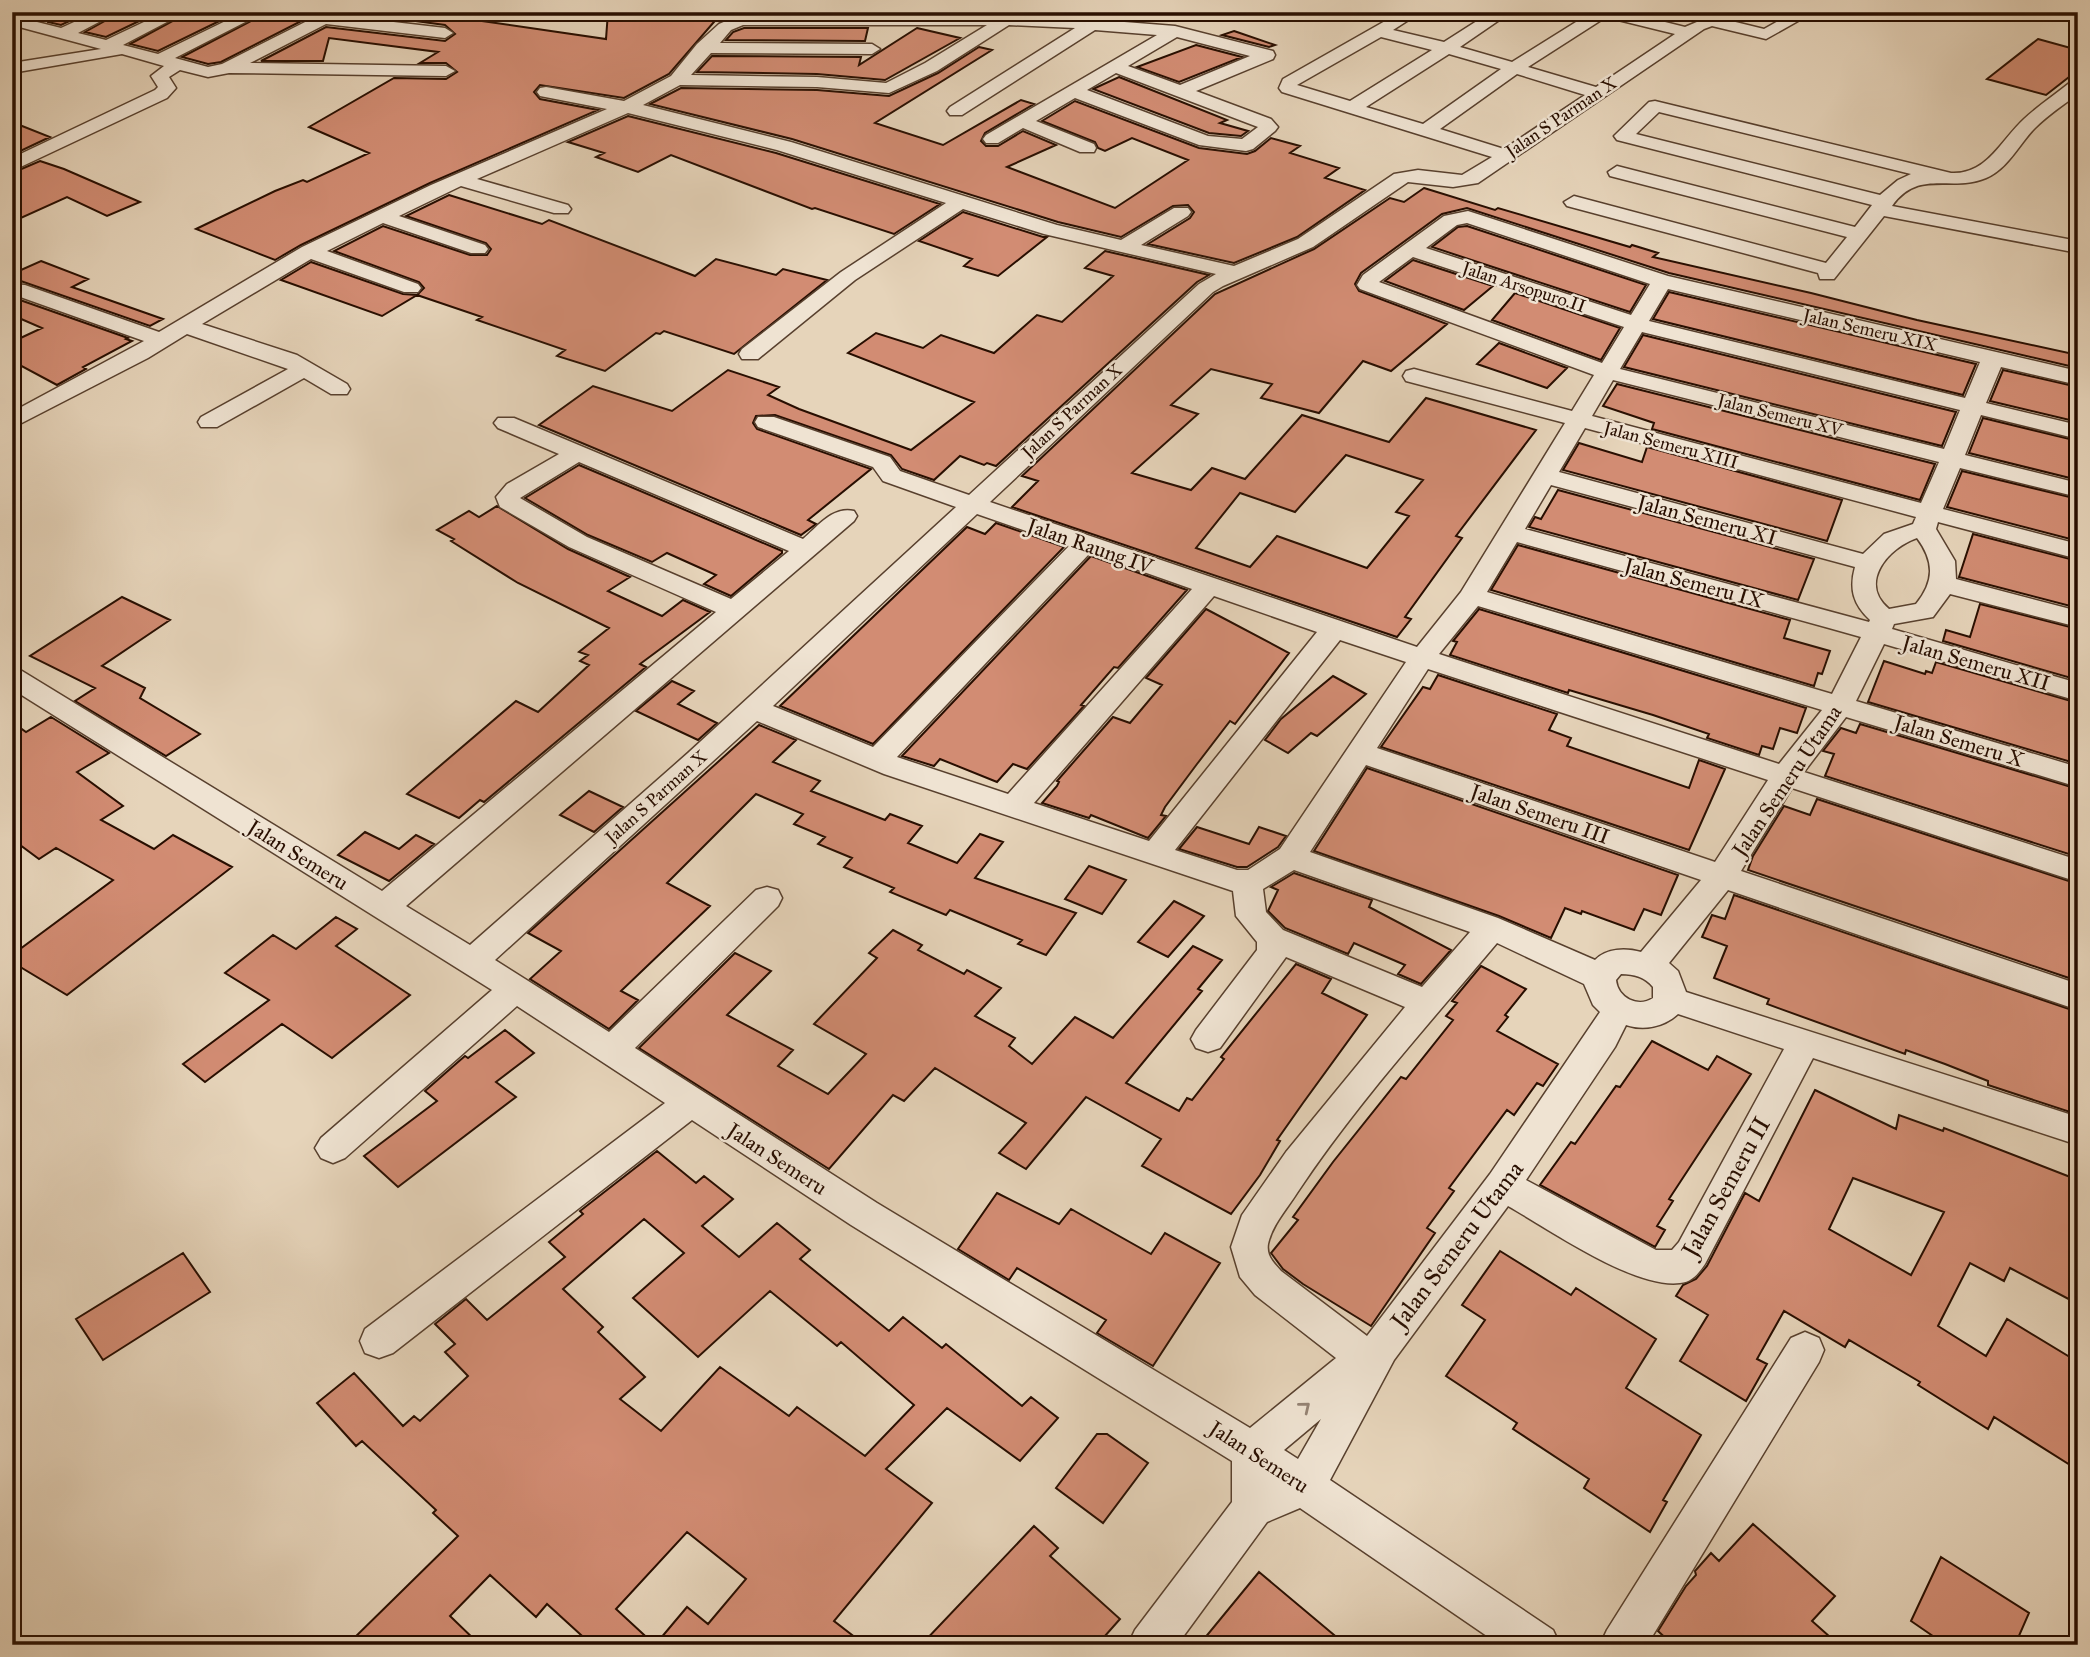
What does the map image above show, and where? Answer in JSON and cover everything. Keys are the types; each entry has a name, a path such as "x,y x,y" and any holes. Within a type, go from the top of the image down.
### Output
{"street":[{"path":"62,34 110,12"},
{"path":"12,68 116,48 178,12"},
{"path":"158,60 257,12"},
{"path":"519,12 540,12"},
{"path":"1413,12 1289,83 1288,88 1504,155"},
{"path":"1352,108 1503,12"},
{"path":"1425,131 1514,68 1604,12 1629,15 1685,32"},
{"path":"1704,12 1753,23 1769,33 1806,12"},
{"path":"227,68 331,16 445,33"},
{"path":"817,82 872,49 912,16"},
{"path":"12,421 161,341 309,251 460,180 626,107 677,80 703,48 725,27 742,20 912,16 1092,24 1175,31 1267,55 1179,92"},
{"path":"677,80 817,82 881,88 896,86 1006,20"},
{"name":"Jalan S Parman X","path":"472,962 753,708 1188,304 1220,279 1289,252 1329,229 1401,178 1413,175 1457,183 1471,179 1685,32 1711,21 1753,23"},
{"path":"18,22 208,72 227,68 446,71"},
{"path":"956,111 1092,24"},
{"path":"992,139 1076,92 1175,31"},
{"path":"1381,32 1447,48 1598,93"},
{"path":"703,48 872,49"},
{"path":"1296,61 1317,66"},
{"path":"12,165 161,93 167,89 160,76 177,64"},
{"path":"1076,92 1215,144 1246,145 1269,127 1265,123 1116,67"},
{"path":"1574,202 1829,273 1882,206 1910,178 1972,177 1986,171 2024,128 2078,85"},
{"path":"546,92 626,107 784,146 959,202 1124,247 1236,273"},
{"path":"1945,177 1655,106 1623,136 1882,206 2078,247"},
{"path":"1023,122 1087,148"},
{"path":"1557,215 1657,144"},
{"path":"460,180 561,209"},
{"path":"1606,180 1859,234"},
{"path":"1457,183 1463,190 1452,210 1461,217"},
{"path":"750,354 848,276 959,202"},
{"path":"1124,247 1181,212"},
{"path":"381,216 478,249"},
{"path":"1412,250 1451,219 1461,217"},
{"name":"Jalan Semeru XIX","path":"1461,217 1476,219 1662,281 2078,378"},
{"name":"Jalan Arsopuro.II","path":"1412,250 1636,324 2078,432"},
{"name":"Jalan Semeru XV","path":"1412,250 1370,279 1368,286 1607,372 2078,491"},
{"path":"309,251 411,288"},
{"path":"753,708 878,760 1236,881 1248,882 1261,878 1290,857 1421,659 1472,597 1662,281"},
{"path":"18,289 161,341"},
{"path":"186,326 272,353 339,388"},
{"path":"1926,520 1944,562 1944,584 1924,611 1879,626 1864,597 1868,563 1875,551 1885,543 1926,520 1993,358"},
{"path":"209,422 305,368"},
{"name":"Jalan Semeru XIII","path":"1414,376 1926,520 2078,552"},
{"name":"Jalan Raung IV","path":"766,422 882,462 891,476 971,505 1421,659 2078,871"},
{"path":"506,423 806,549"},
{"path":"576,454 516,489 508,496 509,502 578,542 734,610"},
{"name":"Jalan Semeru XI","path":"1547,476 1868,563"},
{"path":"383,908 845,516"},
{"name":"Jalan Semeru IX","path":"1512,533 1879,626"},
{"path":"878,760 1086,544"},
{"path":"1944,584 2078,619"},
{"path":"1016,806 1209,586"},
{"name":"Jalan Semeru X","path":"1472,597 2078,777"},
{"name":"Jalan Semeru XII","path":"1879,626 2078,692"},
{"name":"Jalan Semeru Utama","path":"1647,966 1722,876 1786,775 1840,706 1879,626"},
{"path":"1156,853 1334,629"},
{"name":"Jalan Semeru","path":"12,677 515,989 864,1214 1252,1451 1538,1645"},
{"name":"Jalan Semeru III","path":"1359,752 2078,997"},
{"path":"1290,857 1491,929 1569,961 1599,977"},
{"path":"1248,882 1248,903 1252,916 1274,939 1428,1003"},
{"path":"611,1051 767,898"},
{"path":"1252,1508 1252,1451 1372,1358 1268,1283 1253,1265 1249,1247 1255,1226 1298,1162 1375,1064 1491,929"},
{"path":"1208,1039 1272,953 1274,939"},
{"path":"1623,961 1647,966 1666,981 1671,990 1670,999 1664,1009 1651,1015 1618,1009 1600,991 1599,977 1611,964 1623,961"},
{"path":"333,1148 515,989"},
{"path":"1670,999 2078,1131"},
{"name":"Jalan Semeru Utama","path":"1304,1486 1372,1358 1503,1185 1603,1038 1618,1009"},
{"name":"Jalan Semeru II","path":"1503,1185 1633,1258 1656,1266 1681,1267 1692,1252 1804,1043"},
{"path":"379,1341 690,1103"},
{"path":"1622,1645 1805,1350"},
{"path":"1150,1645 1252,1508 1304,1486"}],"building":[{"path":"49,12 89,12 61,25 48,22"},
{"path":"121,12 158,12 106,37 85,32"},
{"path":"189,12 238,12 158,51 130,44"},
{"path":"268,12 319,12 221,62 208,64 182,57"},
{"path":"349,12 460,12 454,17 606,39 608,12 691,12 720,15 669,74 624,98 540,85 534,92 540,99 598,110 430,183 275,260 196,229 275,191 303,180 307,182 369,153 309,127 394,78 446,79 457,72 446,63 420,63 438,52 329,38 323,61 261,61 326,27 445,41 455,34 445,25"},
{"path":"744,28 868,28 865,41 726,40 733,32"},
{"path":"917,28 960,38 885,80 817,74 697,72 712,56 861,57 859,65"},
{"path":"1234,31 1275,45 1269,47 1222,35"},
{"path":"2038,39 2078,50 2078,70 2046,95 1987,79"},
{"path":"1196,45 1242,57 1179,82 1137,67"},
{"path":"979,47 992,50 875,123 943,145 1021,100 1034,104 985,133 981,141 986,146 998,146 1023,131 1056,145 1007,167 1115,208 1188,160 1132,138 1105,151 1098,148 1095,142 1042,121 1075,101 1199,148 1247,154 1271,138 1300,146 1290,153 1339,168 1325,178 1365,190 1297,237 1234,263 1148,244 1190,218 1194,212 1188,205 1173,206 1121,237 1058,222 792,139 650,104 681,88 817,90 889,96 938,73"},
{"path":"1119,77 1227,120 1220,123 1248,131 1241,136 1209,133 1093,89"},
{"path":"628,116 776,153 940,204 894,234 812,209 671,155 638,172 596,157 604,153 568,142"},
{"path":"12,122 50,137 12,155"},
{"path":"40,161 140,202 107,216 67,197 12,222 12,173"},
{"path":"1424,188 1495,210 1498,208 1658,253 1653,257 2078,355 2078,368 1669,273 1467,208 1442,214 1361,273 1355,284 1359,291 1447,324 1391,371 1363,361 1319,413 1261,398 1272,384 1211,369 1171,405 1198,414 1132,473 1191,490 1212,468 1245,479 1302,415 1389,442 1426,398 1536,430 1456,536 1462,538 1405,617 1411,619 1397,637 1012,507 1038,481 1022,476 1215,294 1314,249 1390,198 1404,202","holes":["1346,455 1423,480 1396,512 1409,516 1367,568 1277,536 1250,567 1196,548 1240,493 1295,512"]},
{"path":"449,195 542,224 549,220 695,276 716,259 776,275 783,269 827,280 734,354 664,331 656,333 605,371 557,356 565,350 477,320 482,317 417,295 424,288 419,282 334,251 383,226 470,255 487,255 491,249 486,243 406,216"},
{"path":"963,212 1047,237 998,276 964,266 972,259 919,241"},
{"path":"1467,226 1646,285 1630,312 1432,247 1458,227"},
{"path":"1105,251 1209,275 1197,282 996,466 987,463 984,465 960,456 934,480 902,469 891,455 775,415 756,416 753,423 757,429 871,469 808,520 816,524 801,535 539,425 593,386 672,411 728,370 779,387 768,395 799,409 911,450 974,402 848,353 876,333 923,348 941,335 994,353 1037,315 1062,322 1113,276 1085,268"},
{"path":"1413,260 1493,286 1464,310 1385,281"},
{"path":"41,261 88,279 72,287 163,319 150,326 12,278 12,274"},
{"path":"311,262 403,294 417,295 382,316 281,280"},
{"path":"1669,292 1976,364 1963,395 1653,319"},
{"path":"1515,293 1620,328 1601,360 1492,320"},
{"path":"20,300 132,341 83,367 86,369 57,385 12,361 12,342 42,328 12,315 12,303"},
{"path":"1643,335 1956,412 1942,446 1624,367"},
{"path":"1499,343 1567,368 1547,388 1477,364"},
{"path":"2003,370 2078,387 2078,422 1990,401"},
{"path":"1617,384 1935,464 1920,500 1652,429 1654,423 1603,406"},
{"path":"1983,418 2078,441 2078,480 1969,453"},
{"path":"1579,443 1642,462 1647,447 1842,500 1827,541 1563,470"},
{"path":"579,465 782,553 731,596 704,584 716,575 667,553 652,562 588,535 525,498"},
{"path":"1962,471 2078,499 2078,541 1947,507"},
{"path":"1558,490 1814,559 1798,600 1529,527 1535,517 1541,519"},
{"path":"497,506 568,549 630,577 608,591 662,616 683,600 710,612 640,664 646,667 484,802 480,800 459,818 407,794 516,701 538,712 589,665 580,661 588,655 579,652 609,628 518,583 437,530 469,511 479,517"},
{"path":"996,523 1064,547 873,744 780,706 967,527 985,534"},
{"path":"1973,534 2078,561 2078,608 1959,577"},
{"path":"1518,545 1790,620 1784,638 1830,651 1822,674 1818,673 1814,686 1491,590"},
{"path":"1091,556 1187,590 1118,668 1114,667 1081,705 1084,706 1027,769 1013,764 997,782 940,759 934,766 902,756"},
{"path":"122,597 170,620 102,666 145,688 140,698 200,734 166,756 75,701 95,688 30,656"},
{"path":"1980,604 2078,629 2078,680 1943,641 1946,630 1970,637"},
{"path":"1206,609 1289,653 1235,724 1230,721 1197,764 1165,807 1161,815 1166,816 1148,838 1091,815 1089,818 1042,803 1057,786 1057,781 1113,717 1130,723 1162,685 1146,678"},
{"path":"1479,609 1806,708 1797,733 1780,728 1773,749 1762,746 1759,755 1707,738 1709,734 1653,715 1569,690 1568,693 1450,655 1457,642 1453,641"},
{"path":"1884,661 1925,674 1926,671 1932,673 1936,662 2078,703 2078,764 1868,702"},
{"path":"1438,675 1557,714 1549,730 1571,738 1567,746 1689,788 1699,760 1725,769 1689,850 1381,747 1423,687 1430,689"},
{"path":"1333,676 1366,694 1317,736 1311,733 1288,753 1265,740 1281,719"},
{"path":"672,681 694,691 678,704 717,723 698,740 636,711"},
{"path":"51,717 109,753 77,772 123,806 101,820 154,849 173,835 232,867 67,995 12,962 12,955 113,880 56,848 39,859 12,839 12,722 26,732"},
{"path":"1860,724 2078,789 2078,857 1825,776 1834,754 1823,751 1841,728 1856,733"},
{"path":"759,725 796,740 773,762 820,781 811,791 885,820 890,814 922,826 908,843 957,863 980,834 1003,842 975,878 1076,913 1046,955 1018,944 1022,940 950,910 946,915 890,892 894,888 844,867 852,858 818,844 825,837 794,824 803,814 756,794 667,883 710,906 621,991 638,1000 609,1029 530,979 561,951 528,933"},
{"path":"1367,768 1678,875 1661,915 1644,909 1634,930 1582,911 1581,914 1565,908 1551,938 1499,916 1314,851"},
{"path":"589,791 623,807 594,832 560,815"},
{"path":"1817,799 2078,884 2078,981 1748,870 1753,856 1784,806 1810,815"},
{"path":"1197,827 1249,844 1259,827 1286,836 1278,847 1247,867 1237,867 1179,849"},
{"path":"365,832 399,849 416,835 434,844 389,881 338,855"},
{"path":"1089,866 1126,880 1102,914 1065,899"},
{"path":"1294,873 1372,900 1369,907 1451,950 1421,984 1398,974 1405,965 1354,943 1348,954 1285,928 1268,911 1278,890 1271,887"},
{"path":"1734,895 2078,1012 2078,1069 2070,1112 1988,1085 1988,1081 1906,1050 1905,1054 1767,1004 1769,999 1714,978 1727,946 1702,937 1712,915 1725,919"},
{"path":"1174,901 1204,916 1168,957 1138,942"},
{"path":"336,917 357,929 336,946 410,995 332,1058 282,1024 205,1082 183,1064 269,1000 225,973 273,935 296,949"},
{"path":"893,930 922,945 918,950 964,974 967,970 1001,988 975,1016 1015,1038 1009,1046 1032,1064 1075,1017 1113,1038 1193,946 1222,960 1198,989 1202,991 1126,1083 1179,1111 1187,1098 1192,1100 1224,1059 1221,1057 1296,964 1331,979 1322,993 1367,1015 1277,1140 1280,1141 1260,1175 1231,1214 1142,1166 1161,1139 1086,1097 1026,1169 999,1153 1026,1123 935,1068 904,1101 893,1095 829,1169 639,1048 735,953 771,971 727,1015 793,1050 778,1066 828,1094 866,1054 814,1024 877,958 869,953"},
{"path":"1481,966 1526,989 1505,1015 1508,1017 1497,1031 1558,1064 1543,1086 1537,1083 1514,1115 1507,1110 1449,1188 1454,1191 1427,1228 1435,1233 1371,1326 1303,1284 1283,1269 1271,1253 1298,1220 1293,1217 1333,1162 1401,1077 1406,1079 1453,1020 1446,1016 1457,1003 1452,1001"},
{"path":"505,1030 534,1053 496,1082 516,1097 398,1187 364,1156 437,1101 425,1091 465,1056 468,1058"},
{"path":"1652,1041 1708,1070 1717,1056 1751,1074 1669,1199 1673,1201 1657,1226 1665,1230 1655,1247 1540,1185 1571,1142 1575,1144 1616,1086 1620,1087"},
{"path":"1815,1090 1896,1129 1899,1115 1943,1131 1944,1128 2078,1180 2078,1304 2010,1268 2004,1281 1970,1263 1938,1326 1986,1356 2007,1319 2078,1362 2078,1470 1994,1417 1988,1429 1918,1385 1920,1382 1849,1340 1845,1347 1784,1311 1757,1359 1767,1364 1746,1401 1680,1361 1708,1315 1676,1296 1683,1285 1696,1279 1707,1266 1745,1193 1759,1201","holes":["1853,1178 1944,1212 1911,1275 1829,1229"]},
{"path":"657,1151 696,1183 704,1176 733,1199 702,1226 739,1257 777,1223 810,1250 800,1259 889,1331 903,1317 942,1348 946,1344 1022,1406 1031,1397 1058,1418 1020,1461 947,1408 886,1469 932,1503 834,1621 865,1645 655,1645 592,1645 547,1604 536,1617 490,1575 450,1616 480,1645 347,1645 458,1536 433,1513 436,1510 362,1441 356,1446 317,1403 354,1373 403,1426 414,1416 420,1421 468,1376 445,1352 455,1344 435,1324 466,1299 487,1320 565,1257 549,1242 583,1214 580,1211","holes":["644,1219 684,1253 633,1298 698,1357 770,1291 837,1346 841,1342 914,1405 865,1456 797,1407 789,1416 720,1367 661,1431 620,1399 645,1377 598,1332 603,1327 563,1289","687,1532 746,1579 708,1624 687,1607 655,1645 616,1609"]},
{"path":"997,1193 1059,1224 1071,1209 1151,1254 1165,1233 1220,1263 1153,1366 1097,1333 1106,1320 1017,1268 1009,1280 958,1249"},
{"path":"1500,1251 1571,1295 1576,1288 1656,1339 1626,1388 1701,1435 1663,1500 1667,1502 1650,1532 1584,1488 1589,1479 1513,1429 1517,1423 1446,1376 1485,1320 1462,1305"},
{"path":"183,1253 210,1292 103,1360 76,1319"},
{"path":"1097,1434 1107,1434 1148,1463 1103,1523 1056,1488"},
{"path":"1753,1524 1835,1596 1812,1621 1839,1645 1673,1645 1658,1631 1696,1575 1695,1571 1711,1553 1719,1561"},
{"path":"1034,1526 1058,1548 1050,1556 1120,1619 1097,1645 921,1645"},
{"path":"1941,1557 2029,1613 2015,1645 1946,1645 1911,1621"},
{"path":"1259,1572 1346,1645 1199,1645"}]}
